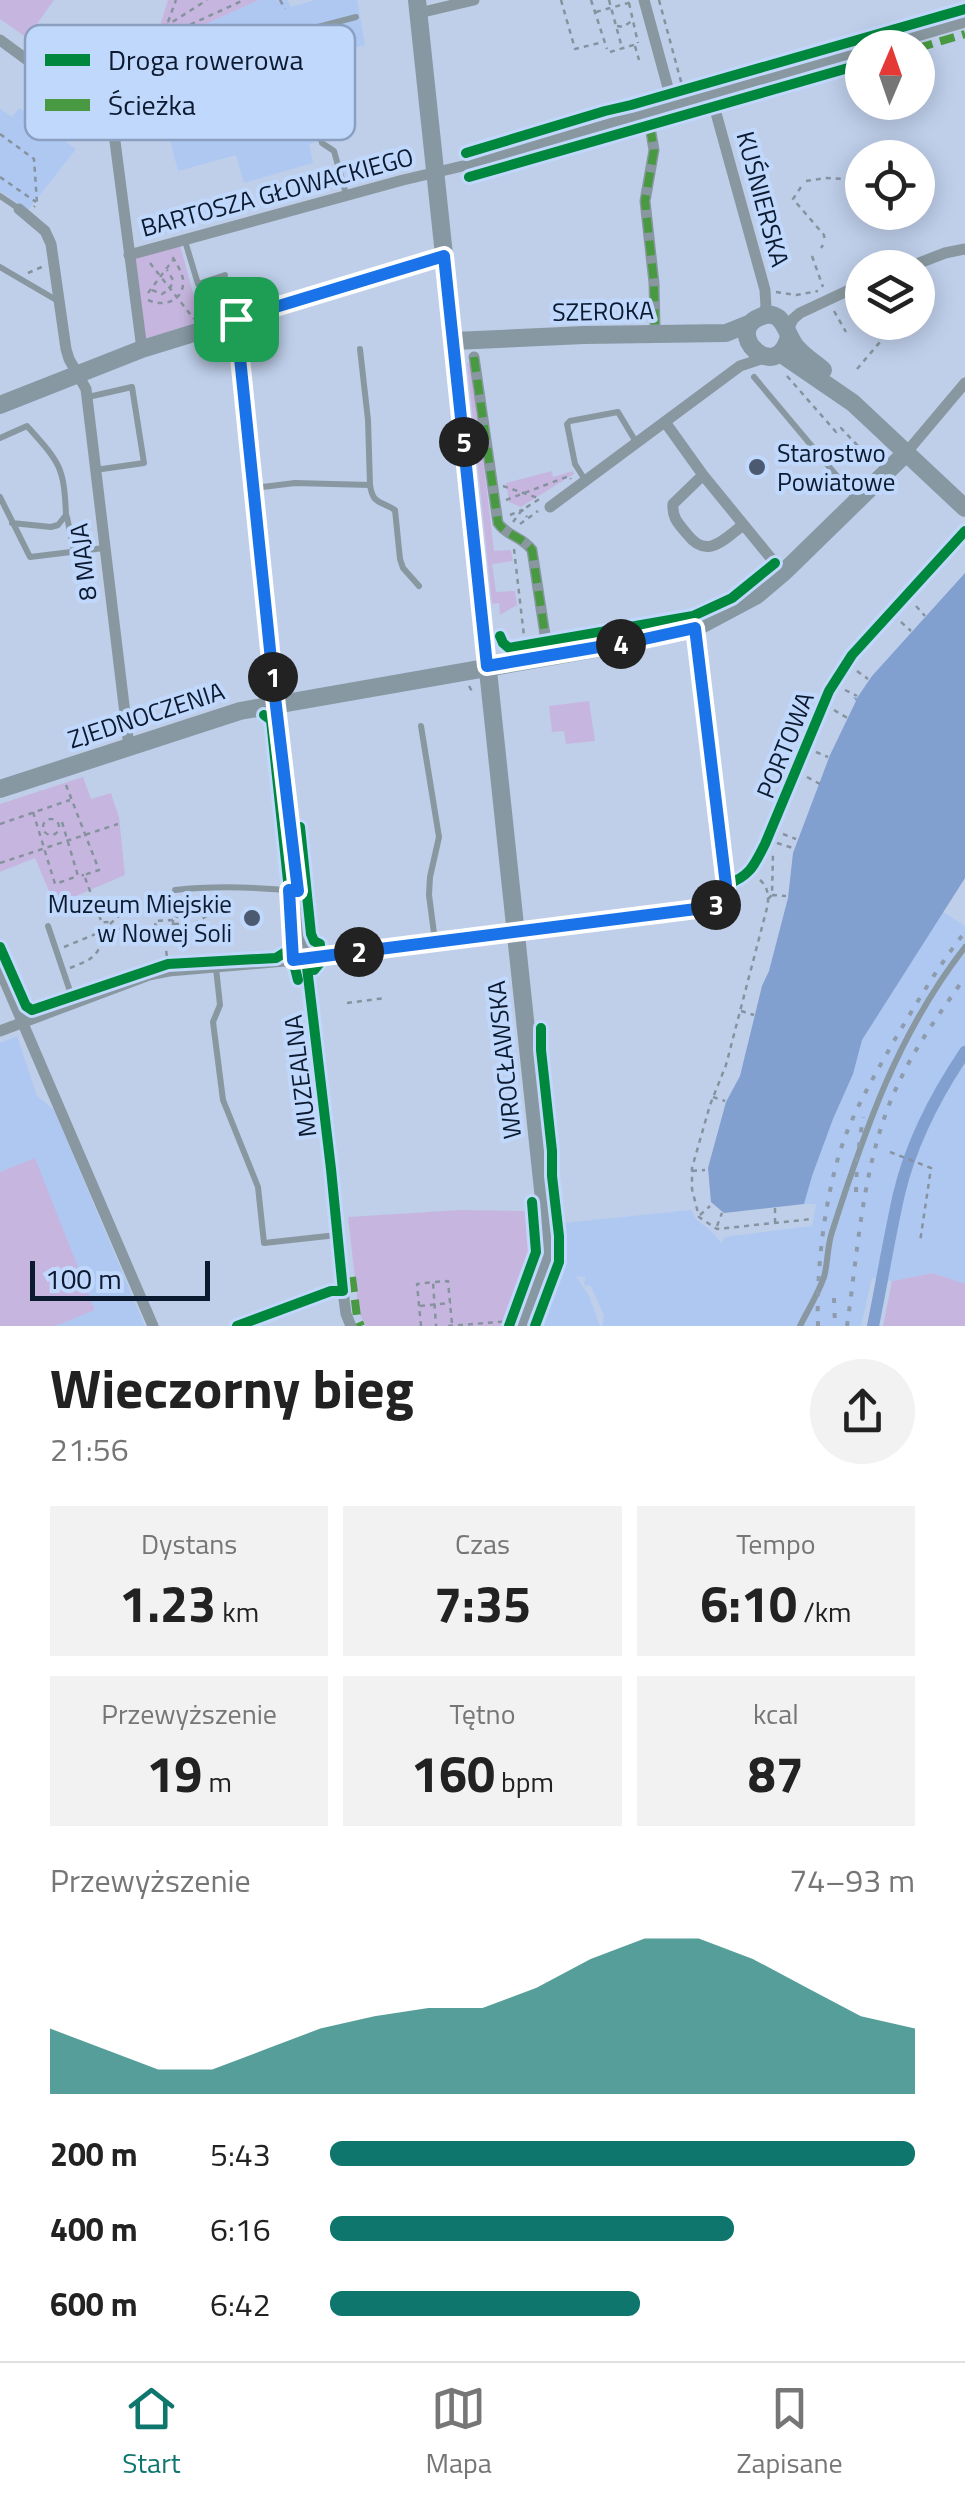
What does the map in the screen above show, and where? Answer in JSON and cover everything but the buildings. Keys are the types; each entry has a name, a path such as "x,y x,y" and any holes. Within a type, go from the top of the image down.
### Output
{"street":[{"path":"418,7 474,0"},
{"path":"641,0 674,106"},
{"name":"WROCŁAWSKA","path":"418,7 548,1237 548,1261 515,1324"},
{"path":"935,31 965,22"},
{"path":"0,40 25,58"},
{"name":"BARTOSZA GŁOWACKIEGO","path":"135,253 845,57"},
{"name":"KUŚNIERSKA","path":"711,95 765,290 766,307 759,321"},
{"path":"650,127 654,150 644,198 655,326"},
{"path":"115,140 135,253 142,349"},
{"path":"23,213 45,231 54,262"},
{"path":"935,257 965,249"},
{"path":"0,405 142,349 444,256"},
{"name":"8 MAJA","path":"54,262 68,359 86,389 129,747"},
{"path":"544,503 586,481 740,366 781,349 793,319 845,292"},
{"path":"740,366 759,321 775,316 785,324 781,349"},
{"name":"MUZEALNA","path":"236,319 276,704 350,1326"},
{"path":"759,321 755,352 795,347 822,368 853,404 965,508"},
{"name":"SZEROKA","path":"454,340 726,333 759,321"},
{"path":"474,357 497,518 505,532 532,550 546,641"},
{"path":"906,453 965,383"},
{"path":"665,422 703,476 783,574"},
{"name":"ZJEDNOCZENIA","path":"0,789 240,710 695,628 758,595 906,453"},
{"path":"703,476 673,504 674,518 694,544 714,546 743,525"},
{"name":"PORTOWA","path":"750,872 839,672 965,531"},
{"path":"0,1031 148,975 306,959 712,907 721,902 726,885 695,628"},
{"path":"726,885 750,872"},
{"path":"0,970 153,1326"},
{"path":"237,1326 343,1291"}],"lane":[{"path":"325,25 356,17"},
{"path":"321,140 334,151 347,195"},
{"path":"0,196 23,213"},
{"path":"185,240 198,284 225,275"},
{"path":"0,267 59,301"},
{"path":"360,349 372,496 395,510 400,560 419,586"},
{"path":"754,377 858,501"},
{"path":"86,397 132,387 144,463 95,470"},
{"path":"586,481 575,464 567,424 570,420 618,412 637,443"},
{"path":"0,438 27,426 62,471 74,552"},
{"path":"253,488 295,483 370,484"},
{"path":"0,497 30,557 104,548"},
{"path":"12,523 52,527 66,516"},
{"path":"420,726 439,836 429,895 435,942"},
{"path":"175,890 236,886 298,891"},
{"path":"48,926 74,1003"},
{"path":"803,1323 823,1279 830,1237 895,1058 946,970 965,947"},
{"path":"216,967 220,1004 213,1022 223,1100 258,1188 264,1243 338,1236"}],"path":[{"path":"166,25 176,0"},
{"path":"168,25 207,0"},
{"path":"189,25 244,0"},
{"path":"280,0 285,9"},
{"path":"561,0 574,49 603,42"},
{"path":"591,0 608,51 638,43 629,3"},
{"path":"609,0 622,48"},
{"path":"594,12 641,0"},
{"path":"659,0 683,90"},
{"path":"616,26 623,27 633,20"},
{"path":"634,44 639,60"},
{"path":"0,134 34,159 37,203"},
{"path":"0,177 37,203"},
{"path":"806,181 845,179"},
{"path":"801,187 793,199 824,235 823,245"},
{"path":"23,213 37,203"},
{"path":"167,251 174,258 183,281 177,297 164,304 143,299 174,258"},
{"path":"135,253 160,276 195,320"},
{"path":"759,321 771,290 788,294 824,288 812,256"},
{"path":"18,278 54,262"},
{"path":"151,289 162,294 170,289 172,280 166,269"},
{"path":"788,294 792,288"},
{"path":"810,299 812,293"},
{"path":"830,305 845,330"},
{"path":"857,369 882,340"},
{"path":"781,349 836,432 841,428 878,466"},
{"path":"504,500 569,475"},
{"path":"544,486 551,477"},
{"path":"502,486 536,496 544,503"},
{"path":"513,518 522,510 528,518"},
{"path":"513,536 525,645"},
{"path":"912,602 926,616"},
{"path":"897,618 912,631"},
{"path":"581,635 650,623"},
{"path":"500,636 509,648 546,641"},
{"path":"853,668 868,679"},
{"path":"462,686 472,688 473,693"},
{"path":"841,689 857,696"},
{"path":"828,717 832,710 850,719"},
{"path":"811,756 814,751 828,757"},
{"path":"805,776 820,784"},
{"path":"33,812 54,884 99,870 64,780"},
{"path":"0,824 72,800"},
{"path":"41,830 50,819 62,822 102,923"},
{"path":"41,830 55,834 59,823"},
{"path":"0,863 118,824"},
{"path":"780,833 796,839"},
{"path":"775,843 796,849"},
{"path":"773,863 772,895 692,1172 695,1206 699,1216 716,1228 812,1219"},
{"path":"750,872 765,884 768,900"},
{"path":"772,895 786,896"},
{"path":"110,924 122,912 162,909 188,923"},
{"path":"162,909 163,920"},
{"path":"173,924 203,920 218,909"},
{"path":"172,920 173,924 173,930 156,931 155,921 172,920"},
{"path":"102,923 114,929"},
{"path":"102,923 98,932 103,938"},
{"path":"150,927 156,926"},
{"path":"114,929 134,928"},
{"path":"112,936 114,929"},
{"path":"164,930 168,964"},
{"path":"75,931 79,941"},
{"path":"58,950 98,932"},
{"path":"103,938 112,936"},
{"path":"112,936 123,942 176,938"},
{"path":"64,971 92,958 99,952 103,938"},
{"path":"347,1003 385,998"},
{"path":"740,1011 754,1015"},
{"path":"712,1096 725,1102"},
{"path":"890,1152 931,1168 920,1242"},
{"path":"692,1172 705,1170"},
{"path":"699,1216 710,1206"},
{"path":"775,1208 775,1223"},
{"path":"716,1228 722,1213"},
{"path":"421,1326 417,1284 448,1281 450,1326 515,1324 518,1303"},
{"path":"432,1282 436,1326"},
{"path":"419,1306 451,1304"}],"shaded area":[{"path":"0,0 54,0 36,25 25,25 25,37 0,19"},
{"path":"168,0 259,0 204,25 160,25"},
{"path":"259,0 287,0 291,7 315,0 357,0 365,45 355,47 355,25 204,25"},
{"path":"19,108 25,112 25,140 63,140 76,149 28,210 0,191 0,109 12,117"},
{"path":"170,140 325,140 309,144 313,163 244,183 236,155 178,171"},
{"path":"180,245 201,322 144,339 133,257"},
{"path":"467,362 472,366 494,551 511,550 513,561 492,564 496,592 515,591 517,605 500,615 499,603 492,604"},
{"path":"552,471 553,477 573,471 574,474 521,507 509,502 506,483"},
{"path":"965,573 965,878 862,1040 804,1204 724,1213 711,1202 708,1168 726,1102 740,1076 769,971 788,898 793,853 830,755 856,701 853,697 857,698 872,676"},
{"path":"589,701 595,741 566,744 564,731 552,732 549,706"},
{"path":"83,777 91,799 111,793 119,817 125,875 55,905 35,858 0,872 0,804"},
{"path":"943,912 965,926 965,1284 933,1273 892,1281 872,1278 861,1326 602,1326 604,1316 591,1286 584,1285 585,1277 576,1276 589,1296 600,1326 543,1326 566,1264 564,1223 691,1210 721,1243 725,1237 812,1226 816,1204 804,1204 809,1184 853,1074 862,1040"},
{"path":"17,1036 37,1096 54,1110 145,1326 0,1326 0,1043"},
{"path":"35,1158 95,1310 55,1326 0,1326 0,1172"},
{"path":"460,1210 527,1211 531,1258 505,1326 366,1326 359,1313 348,1217"},
{"path":"933,1273 965,1284 965,1326 883,1326 892,1281"}],"waterway":[{"path":"873,1326 910,1156 935,1102 965,1052"}],"railway":[{"path":"818,1326 823,1230 845,1137 894,1041 965,932"},
{"path":"847,1326 864,1198 889,1105 909,1063 965,977"},
{"path":"856,1192 863,1117"},
{"path":"834,1298 835,1326"}],"marked path":[{"path":"935,43 965,34"},
{"path":"650,127 654,150 645,201 655,326"},
{"path":"474,357 498,523 532,550 546,641"},
{"path":"352,1277 361,1326"}],"cycle path":[{"path":"466,153 965,9"},
{"path":"469,177 845,69"},
{"path":"236,319 276,703"},
{"path":"237,1326 331,1291 343,1291 306,959 713,907 723,898 726,885 746,874 758,858 829,691 852,655 965,531"},
{"path":"500,636 509,648 693,616 732,598 775,563"},
{"path":"264,715 271,720 298,980"},
{"path":"300,827 311,934 320,944 319,964 314,970"},
{"path":"0,947 26,1006 32,1010 168,964 276,958 292,948"},
{"path":"535,1326 559,1262 541,1028"},
{"path":"509,1326 536,1252 532,1202"}],"place":[{"name":"Starostwo Powiatowe","path":"757,467"},
{"name":"Muzeum Miejskie w Nowej Soli","path":"252,918"}],"route":[{"path":"444,256 487,666 695,628 726,885 721,902 712,907 293,960 289,890 298,891 236,319 444,256"}]}
